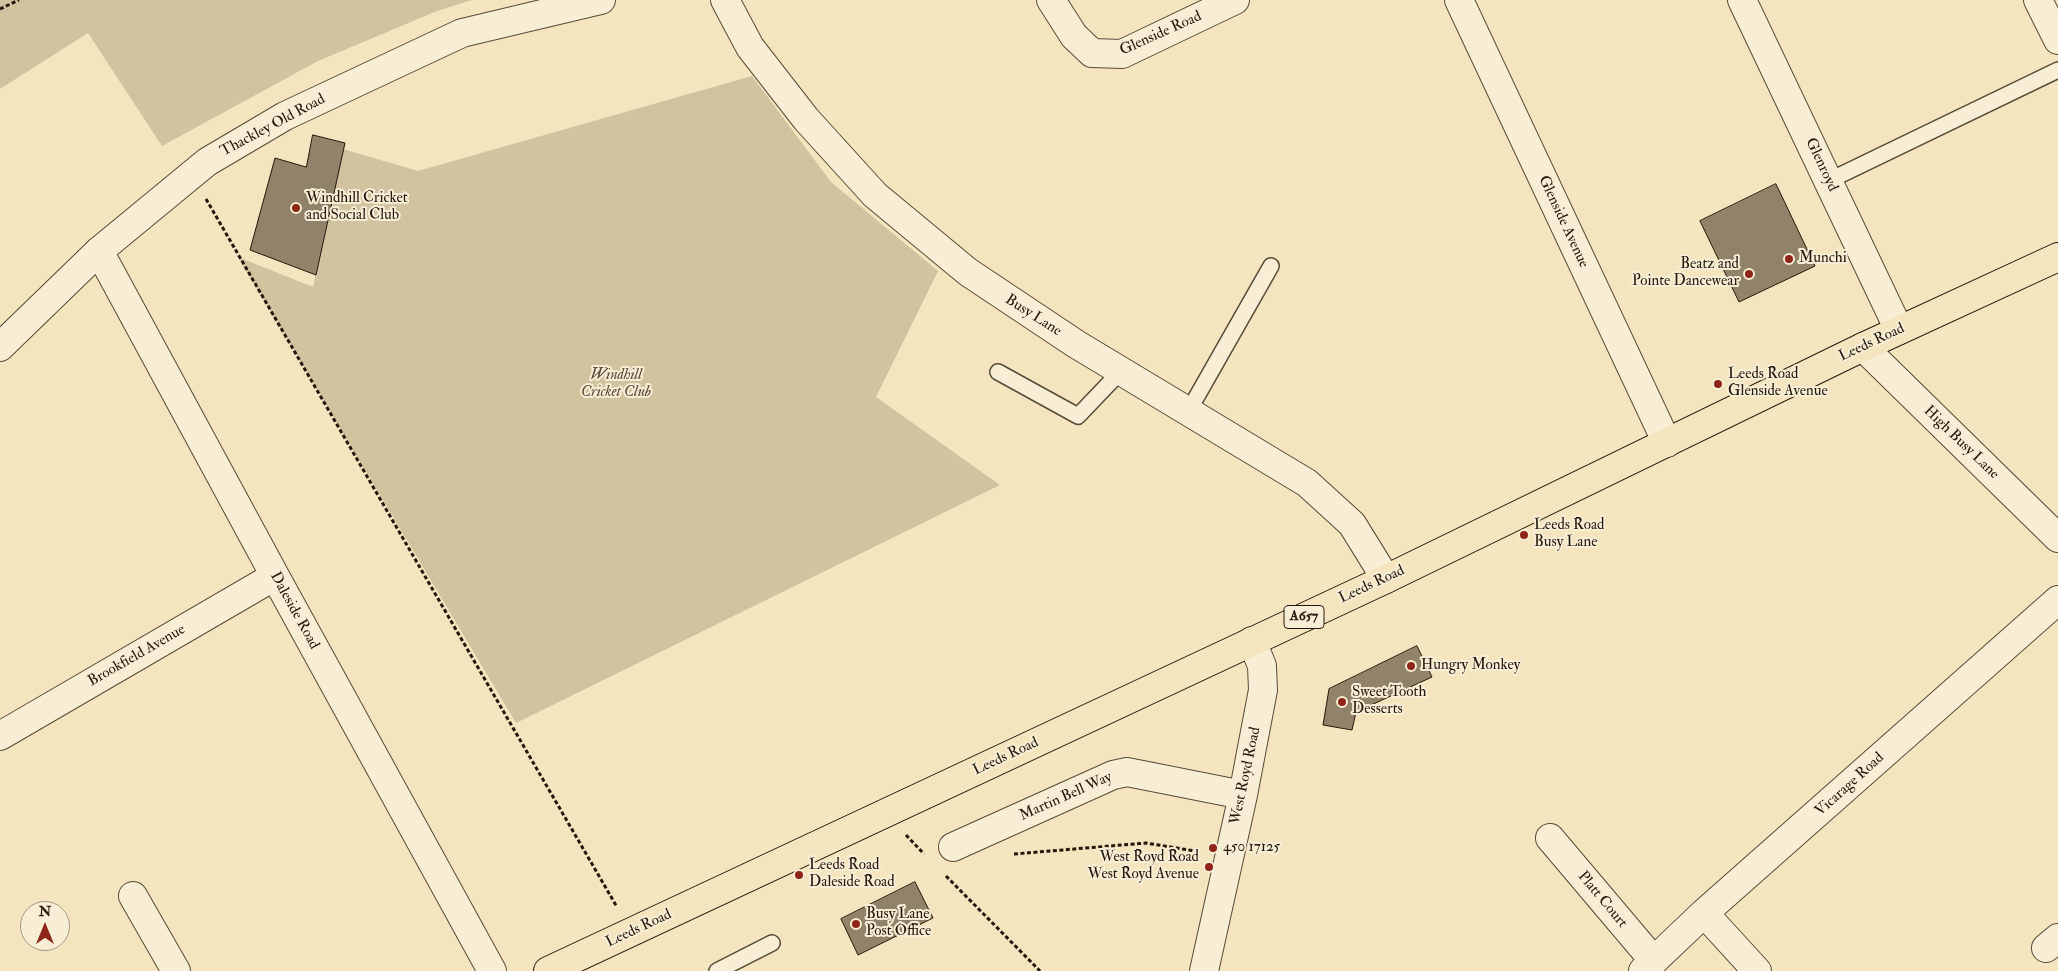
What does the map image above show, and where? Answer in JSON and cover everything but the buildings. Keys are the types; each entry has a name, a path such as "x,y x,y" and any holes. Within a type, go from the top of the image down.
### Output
{"main road":[{"name":"Leeds Road","path":"548,971 580,964 631,932 1386,579 1863,347 2058,257"}],"street":[{"name":"Thackley Old Road","path":"0,347 99,251 207,162 285,116 462,33 601,0"},
{"name":"Busy Lane","path":"725,0 750,46 806,119 876,195 968,272 1076,344 1307,483 1352,524 1386,579"},
{"name":"Glenside Road","path":"1051,0 1074,36 1092,53 1122,54 1235,0"},
{"name":"Glenside Avenue","path":"1459,0 1667,443"},
{"name":"Glenroyd","path":"1742,0 1899,330"},
{"path":"2038,0 2058,40"},
{"name":"Daleside Road","path":"99,251 492,971"},
{"name":"High Busy Lane","path":"1863,347 2058,538"},
{"name":"Brookfield Avenue","path":"0,736 275,576"},
{"name":"Vicarage Road","path":"1648,966 2058,600"},
{"name":"West Royd Road","path":"1204,971 1264,690 1262,666 1252,641"},
{"name":"Martin Bell Way","path":"953,847 1113,775 1127,772 1243,795"},
{"name":"Platt Court","path":"1550,838 1648,966"},
{"path":"133,896 176,971"},
{"path":"1704,914 1757,971"}],"lane":[{"path":"1828,181 2058,70"},
{"path":"1188,412 1271,266"},
{"path":"998,372 1078,416 1121,371"},
{"path":"717,971 772,943"}],"path":[{"path":"0,9 20,0"},
{"path":"192,175 631,932"},
{"path":"885,814 925,855"},
{"path":"1011,854 1146,843 1229,856"},
{"path":"945,876 1040,971"}],"green space":[{"path":"0,0 472,0 437,11 318,61 162,146 88,33 0,89"},
{"name":"Windhill Cricket Club","path":"752,76 831,182 938,271 876,397 1000,485 516,723 238,257 313,287 343,149 418,171"}],"place":[{"name":"Windhill Cricket and Social Club","path":"296,208"},
{"name":"Munchi","path":"1789,259"},
{"name":"Beatz and Pointe Dancewear","path":"1749,274"},
{"name":"Leeds Road Glenside Avenue","path":"1718,384"},
{"name":"Leeds Road Busy Lane","path":"1524,535"},
{"name":"Hungry Monkey","path":"1411,666"},
{"name":"Sweet Tooth Desserts","path":"1342,702"},
{"name":"450 17125","path":"1213,848"},
{"name":"West Royd Road West Royd Avenue","path":"1209,867"},
{"name":"Leeds Road Daleside Road","path":"799,875"},
{"name":"Busy Lane Post Office","path":"856,924"}]}
